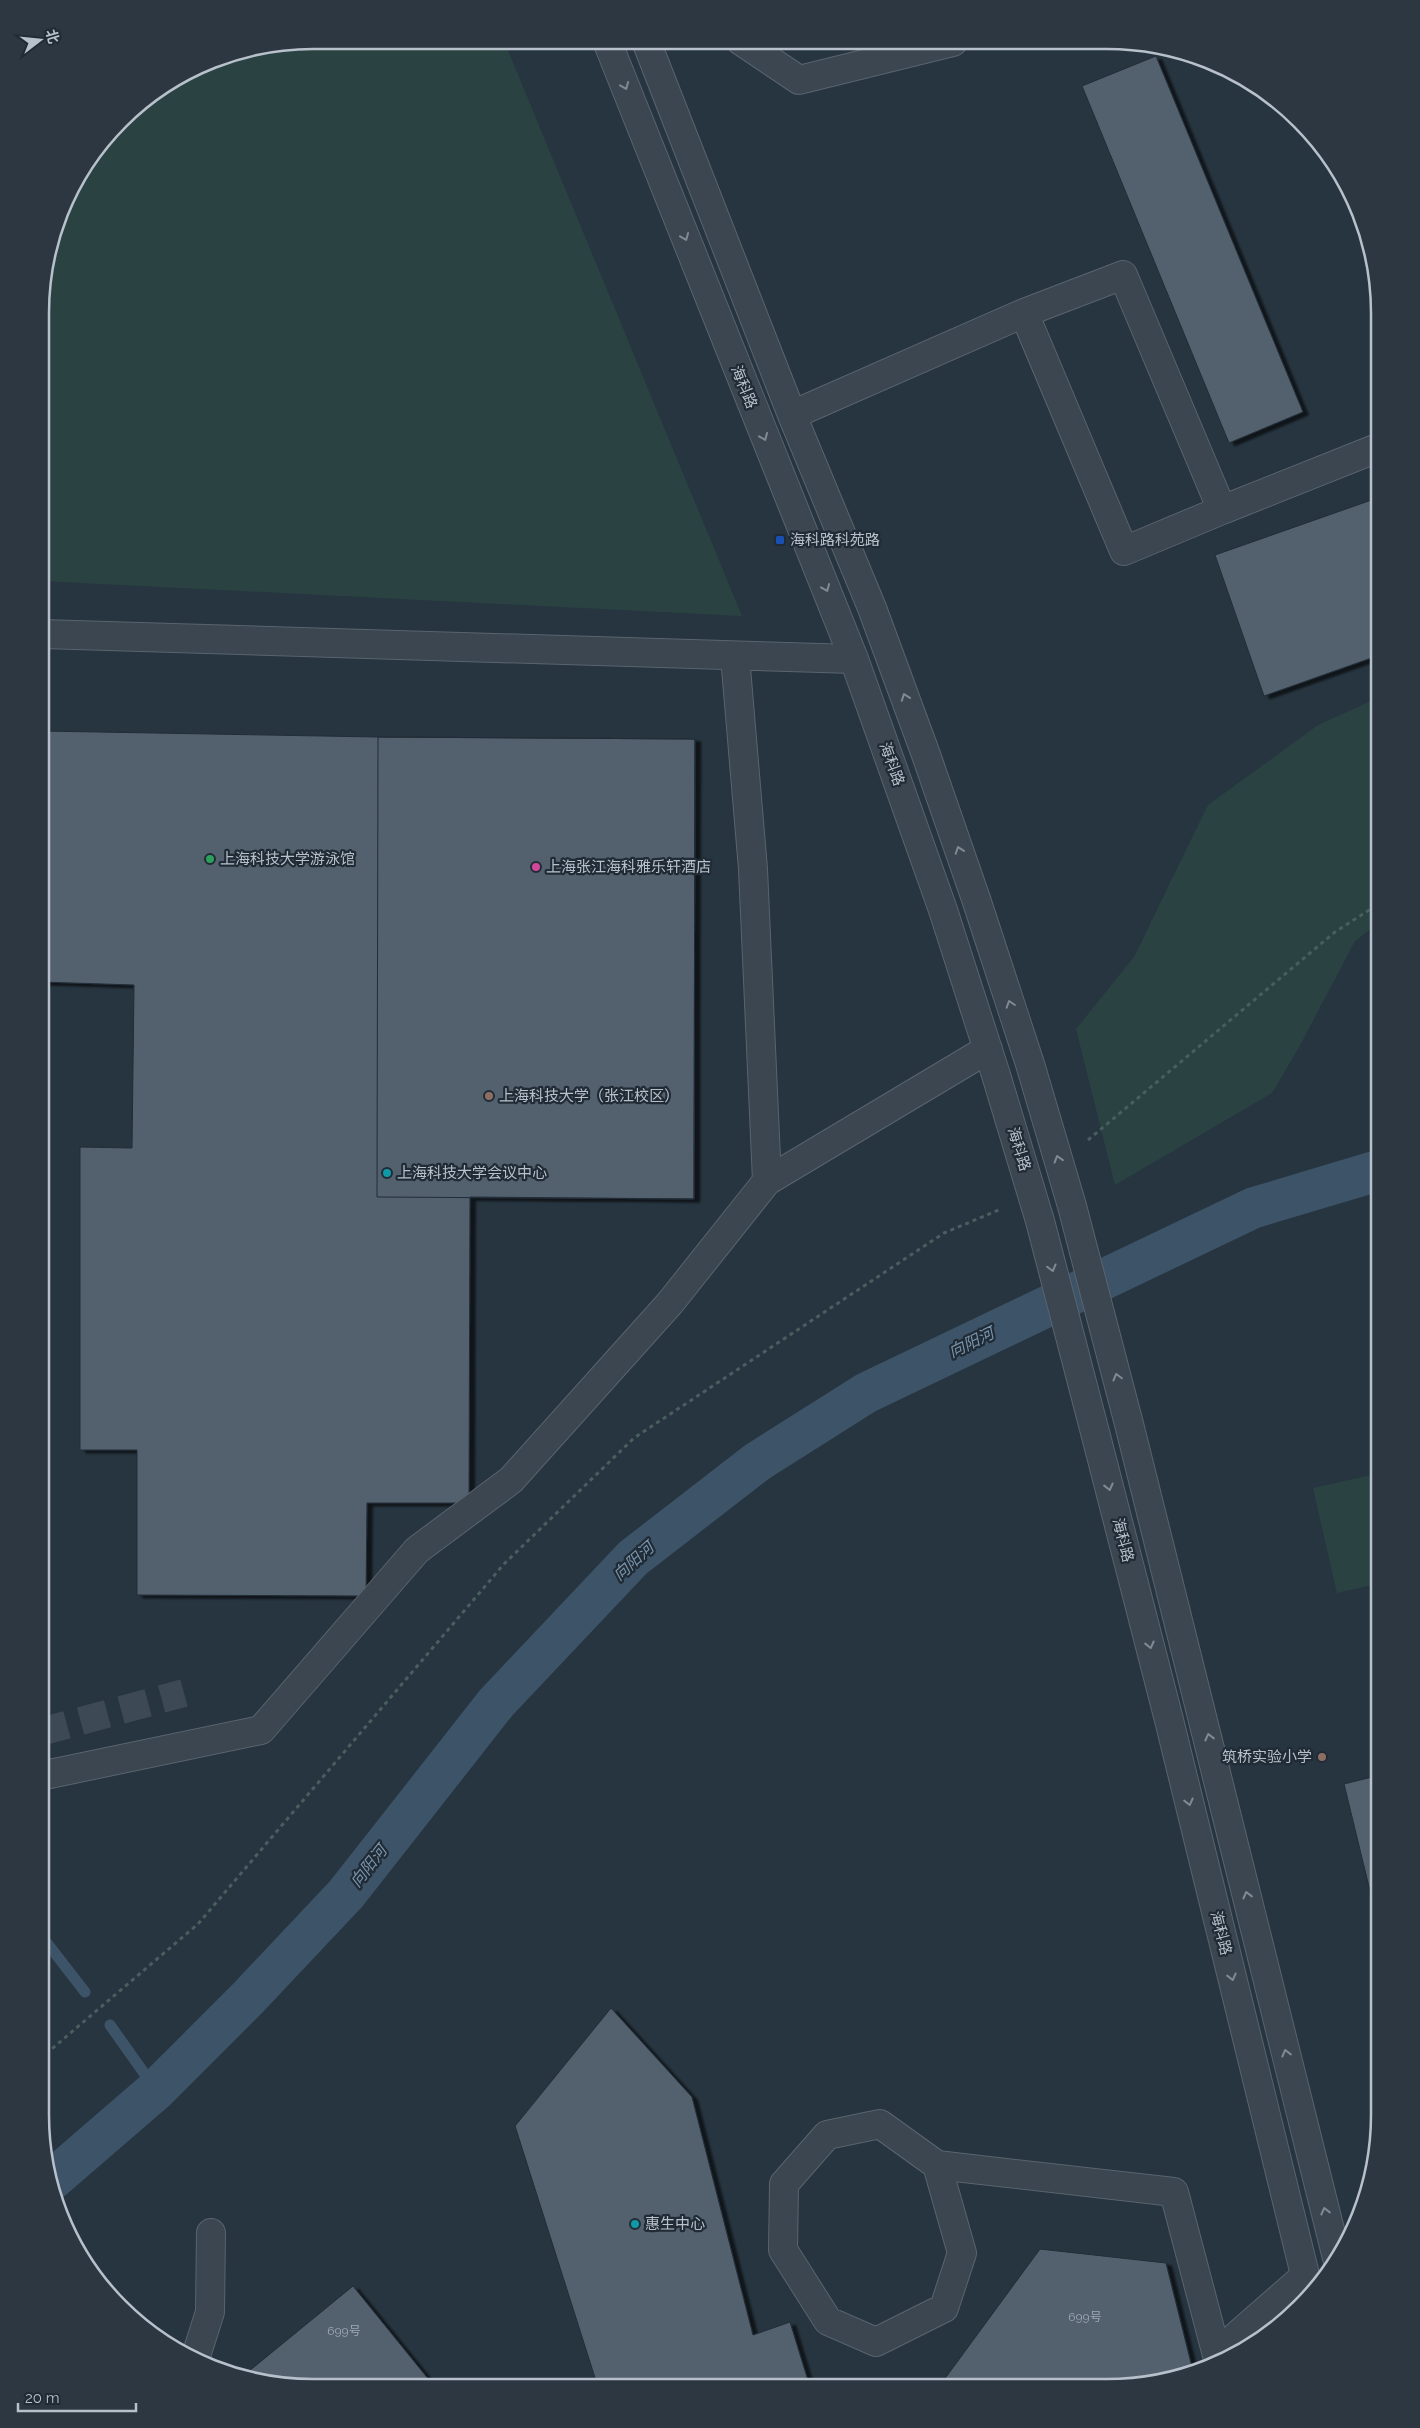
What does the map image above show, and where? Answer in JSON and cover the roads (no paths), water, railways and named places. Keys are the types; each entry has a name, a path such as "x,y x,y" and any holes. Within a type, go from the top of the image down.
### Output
{"street":[{"name":"海科路","path":"610,49 760,428 854,659 944,910 988,1049 1036,1208 1097,1440 1166,1710 1307,2285"},
{"path":"649,49 792,414 872,608 925,752 979,908 1059,1164 1072,1206 1129,1424 1335,2249"},
{"path":"754,49 799,80 925,49"},
{"path":"792,414 1024,313 1123,276 1222,510"},
{"path":"1024,313 1124,551 1371,451"},
{"path":"49,634 854,659"},
{"path":"735,656 753,869 768,1181"},
{"path":"49,1774 261,1730 417,1550 511,1480 670,1303 768,1181 988,1049"},
{"path":"937,2165 962,2252 944,2308 876,2342 828,2321 783,2250 784,2184 826,2135 880,2124 937,2165 1174,2192 1217,2355"},
{"path":"197,2352 210,2312 211,2234"},
{"path":"1228,2350 1307,2285"}],"waterway":[{"name":"向阳河","path":"56,2176 156,2090 248,1998 346,1894 496,1703 633,1558 757,1462 866,1393 1253,1208 1371,1173"},
{"path":"49,1946 85,1992"},
{"path":"110,2025 156,2090"}],"tunnel":[{"path":"49,1730 184,1693"}],"place":[{"name":"海科路科苑路","path":"780,540"},
{"name":"上海科技大学游泳馆","path":"210,859"},
{"name":"上海张江海科雅乐轩酒店","path":"536,867"},
{"name":"上海科技大学（张江校区）","path":"489,1096"},
{"name":"上海科技大学会议中心","path":"387,1173"},
{"name":"筑桥实验小学","path":"1322,1757"},
{"name":"惠生中心","path":"635,2224"}]}
